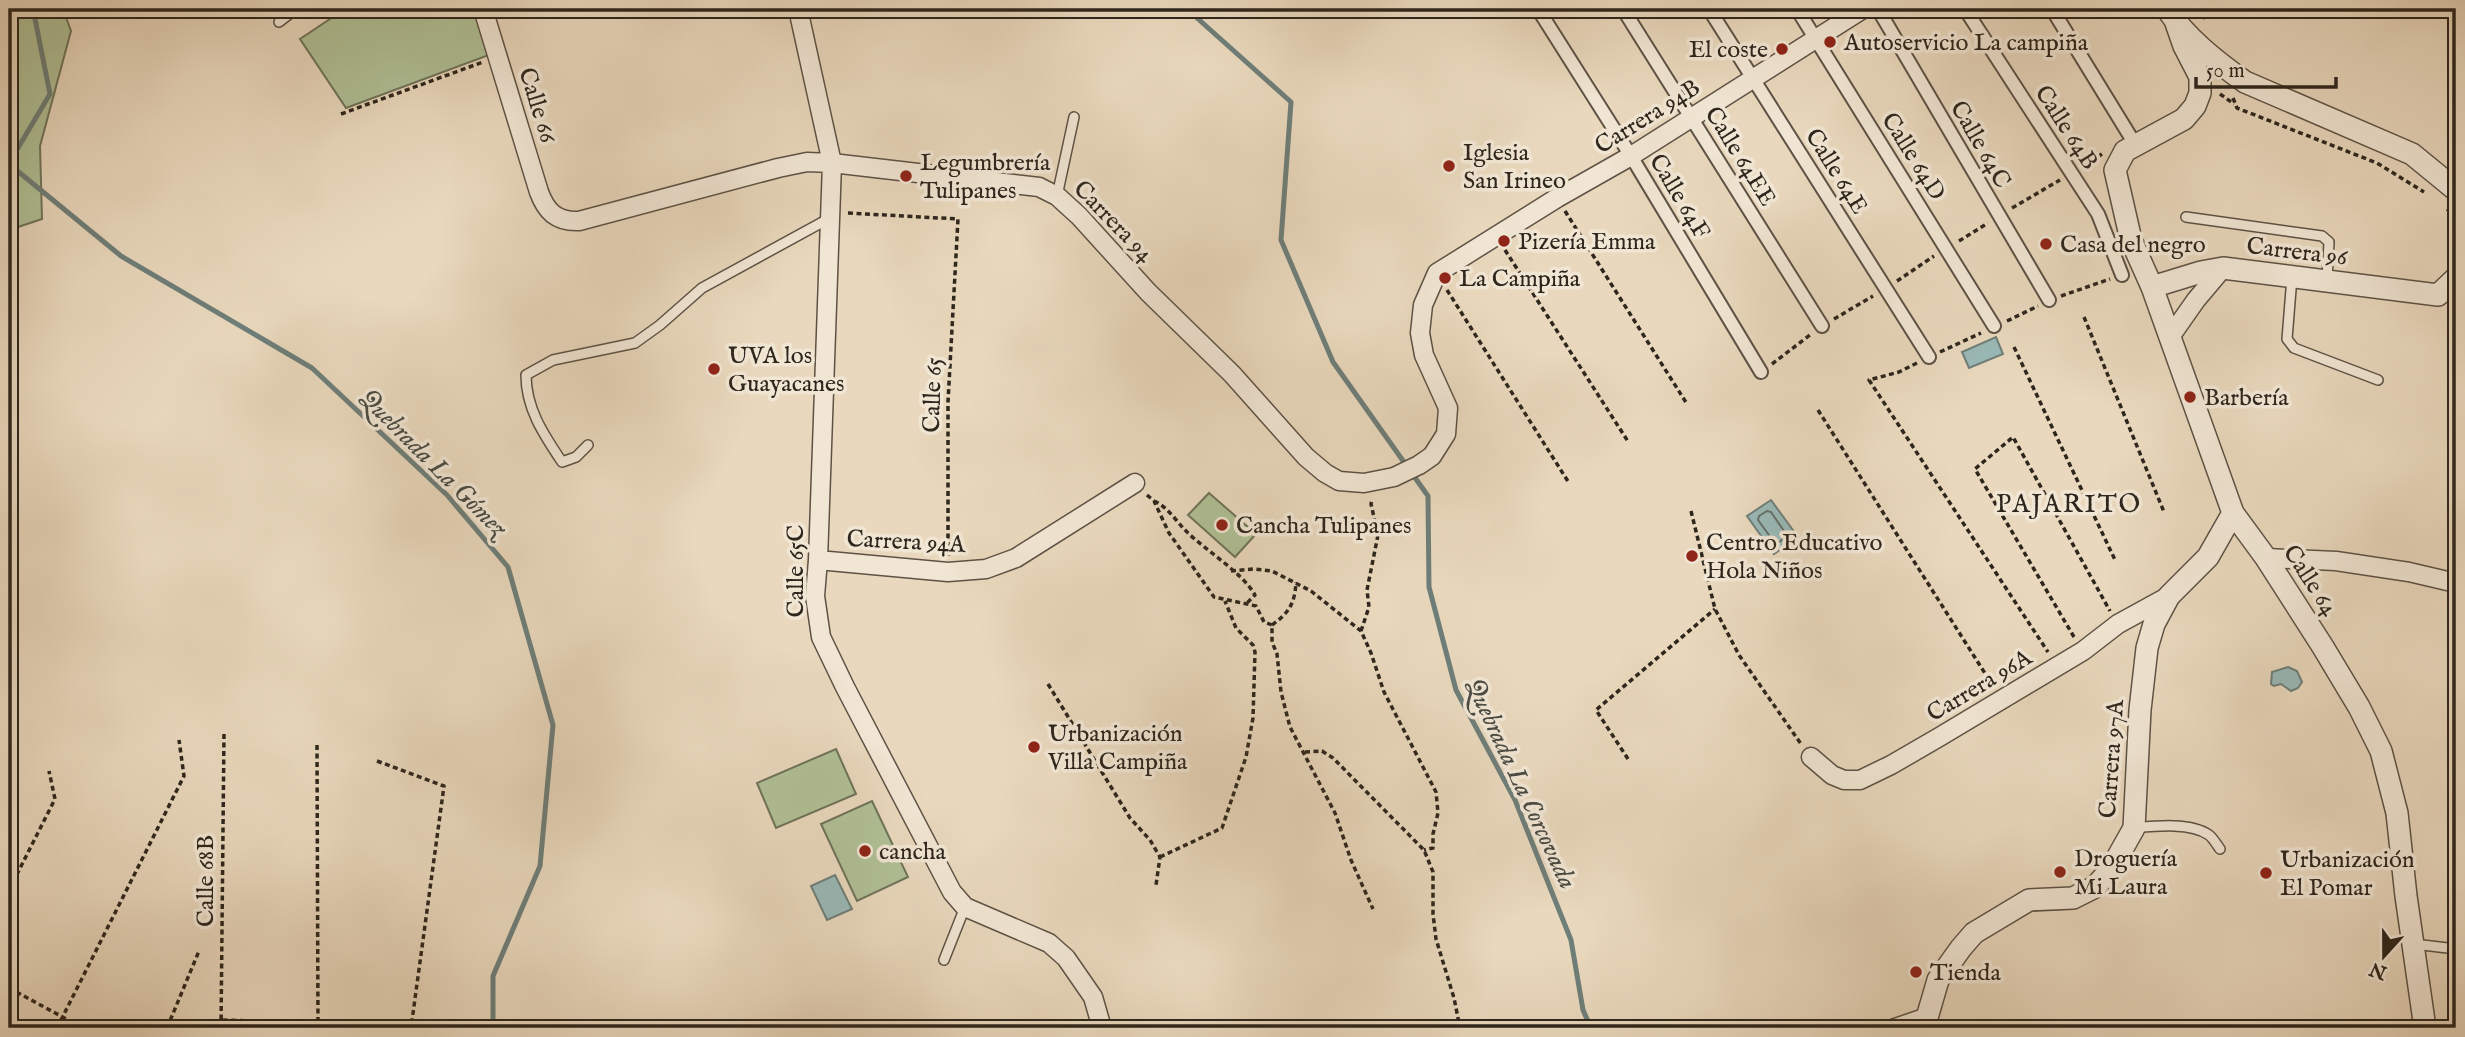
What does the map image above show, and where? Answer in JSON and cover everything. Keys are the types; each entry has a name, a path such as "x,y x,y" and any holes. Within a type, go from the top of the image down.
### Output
{"street":[{"name":"Calle 66","path":"484,9 539,192 544,205 551,213"},
{"name":"Calle 65C","path":"798,9 832,163 815,596 821,637 946,881 965,907"},
{"name":"Calle 64F","path":"1538,9 1631,156 1761,372"},
{"name":"Calle 64EE","path":"1623,9 1822,326"},
{"name":"Calle 64E","path":"1709,9 1929,357"},
{"name":"Calle 64D","path":"1797,9 1994,326"},
{"name":"Carrera 94B","path":"1437,273 1557,198 1631,156 1863,9"},
{"name":"Calle 64C","path":"1878,9 2049,300"},
{"name":"Calle 64B","path":"1965,9 2098,214 2122,275"},
{"path":"2052,9 2130,136"},
{"path":"2172,16 2222,66 2245,82 2412,154 2451,198"},
{"name":"Calle 64","path":"2172,16 2200,77 2200,93 2185,120 2125,151 2115,170 2131,240 2152,288 2233,513 2266,558 2359,706 2381,751 2397,813 2425,1028"},
{"name":"Carrera 94","path":"551,213 566,221 579,221 807,162 1039,187 1057,196 1079,216 1148,292 1232,374 1315,465 1339,481 1364,483 1387,479 1419,465 1432,456 1446,434 1448,408 1424,355 1420,332 1423,305 1437,273"},
{"path":"2170,337 2223,268"},
{"name":"Carrera 96","path":"2152,288 2201,272 2223,268 2447,298"},
{"path":"2447,298 2456,278"},
{"name":"Carrera 94A","path":"818,560 948,572 986,569 1016,558 1135,483"},
{"name":"Carrera 97A","path":"1927,1020 1938,981 1974,933 2029,900 2073,898 2095,887 2110,869 2134,828 2136,759 2147,648 2154,624 2169,596 2208,557 2233,513"},
{"path":"2266,558 2336,561 2409,572 2456,583"},
{"name":"Carrera 96A","path":"1811,757 1832,775 1844,780 1860,780 1891,765 2001,700 2082,651 2118,624 2169,596"},
{"path":"965,907 1049,943 1066,958 1093,997 1102,1028"}],"lane":[{"path":"279,22 296,9"},
{"path":"1057,196 1074,117"},
{"path":"588,445 576,457 562,462 537,425 526,390 526,375 553,360 635,343 702,288 831,215"},
{"path":"2186,217 2322,236 2329,242 2327,281"},
{"path":"2292,277 2287,339 2294,348 2378,380"},
{"path":"2134,828 2166,825 2194,830 2209,835 2220,849"},
{"path":"944,960 965,907"},
{"path":"2413,944 2456,949"},
{"path":"1889,1028 1894,1024 1927,1020"}],"path":[{"path":"341,114 498,56"},
{"path":"2216,93 2235,105 2376,163 2427,193"},
{"path":"2230,93 2235,105"},
{"path":"1557,198 1687,404"},
{"path":"2451,198 2456,216"},
{"name":"Calle 65","path":"831,215 958,219 948,402 948,572"},
{"path":"1496,235 1629,443"},
{"path":"1437,273 1569,484"},
{"path":"2084,317 2164,512"},
{"path":"2014,347 2116,562"},
{"path":"1869,380 2057,666"},
{"path":"1818,410 2001,700"},
{"path":"2082,651 1975,469 2013,438 2118,624"},
{"path":"1361,631 1368,607 1367,590 1378,535 1371,504 1387,479"},
{"path":"1135,483 1154,501 1169,533 1214,597 1256,606 1264,622 1272,625"},
{"path":"1154,501 1162,504 1186,531 1245,581 1255,595 1247,604"},
{"path":"1692,511 1715,609 1739,655 1811,757"},
{"path":"1231,571 1254,569 1272,572 1296,582 1361,631 1384,692 1436,792 1438,813 1433,848 1424,850"},
{"path":"1296,582 1291,609 1272,625 1272,642 1278,654 1281,692 1290,727 1335,813 1351,860 1373,909"},
{"path":"1160,856 1222,828 1246,757 1253,718 1255,652 1253,645 1237,628 1225,601"},
{"path":"1628,759 1596,710 1715,609"},
{"path":"1048,684 1130,818 1160,856 1156,884"},
{"name":"Calle 68B","path":"221,1028 224,733"},
{"path":"57,1028 184,776 179,740"},
{"path":"317,745 318,1026"},
{"path":"1305,752 1322,751 1333,758 1424,850 1433,872 1436,939 1460,1028"},
{"path":"208,1028 222,1020 318,1026 412,1027 444,786 377,761"},
{"path":"9,890 55,799 49,771"},
{"path":"167,1028 199,951"},
{"path":"9,988 83,1028"}],"green space":[{"path":"9,9 63,9 71,31 40,146 42,219 9,230"},
{"path":"345,9 473,9 489,55 346,108 300,39"},
{"name":"Cancha Tulipanes","path":"1209,493 1256,534 1235,557 1188,515"},
{"name":"cancha","path":"836,749 856,794 776,828 757,783"},
{"name":"cancha","path":"872,801 908,877 857,901 821,824"}],"water":[{"path":"1996,337 2003,354 1969,368 1962,352"},
{"path":"1771,500 1798,537 1774,554 1747,516"},
{"path":"2288,667 2297,671 2302,682 2298,688 2291,691 2281,684 2271,684 2272,672"},
{"path":"835,875 852,909 827,920 811,886"}],"waterway":[{"name":"Quebrada La Gómez","path":"9,163 50,94 33,9"},
{"name":"Quebrada La Corcovada","path":"1187,9 1291,102 1281,240 1333,362 1428,496 1429,587 1456,690 1515,800 1571,940 1583,1010 1591,1028"},
{"name":"Quebrada La Gómez","path":"9,164 121,256 312,368 447,495 508,567 553,725 540,866 493,976 493,1028"}],"place":[{"name":"Autoservicio La campiña","path":"1830,42"},
{"name":"El coste","path":"1782,49"},
{"name":"Iglesia San Irineo","path":"1449,166"},
{"name":"Legumbrería Tulipanes","path":"906,176"},
{"name":"Pizería Emma","path":"1504,241"},
{"name":"Casa del negro","path":"2046,244"},
{"name":"La Campiña","path":"1445,278"},
{"name":"UVA los Guayacanes","path":"714,369"},
{"name":"Barbería","path":"2190,397"},
{"name":"Cancha Tulipanes","path":"1222,525"},
{"name":"Centro Educativo Hola Niños","path":"1692,556"},
{"name":"Urbanización Villa Campiña","path":"1034,747"},
{"name":"cancha","path":"865,851"},
{"name":"Droguería Mi Laura","path":"2060,872"},
{"name":"Urbanización El Pomar","path":"2266,873"},
{"name":"Tienda","path":"1916,972"}],"district":[{"name":"PAJARITO","path":"2069,503"}]}
